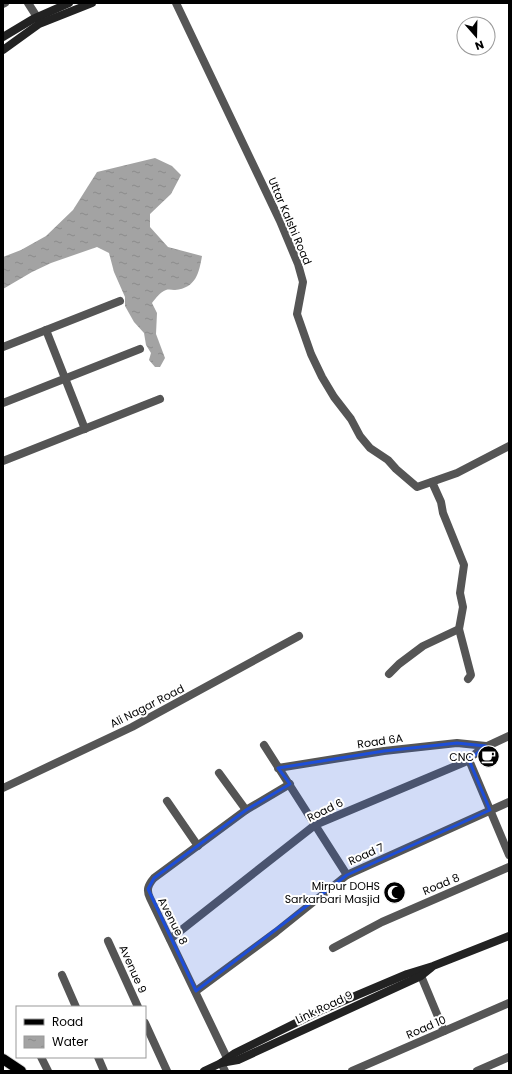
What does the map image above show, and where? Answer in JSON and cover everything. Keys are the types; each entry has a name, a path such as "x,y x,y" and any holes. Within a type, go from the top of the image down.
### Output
{"main road":[{"path":"3,37 37,16 69,3"},
{"path":"3,50 39,24 92,3"},
{"name":"Link Road 9","path":"204,1071 238,1060 433,966 509,936"},
{"path":"3,1060 21,1071"}],"street":[{"path":"28,3 37,16"},
{"name":"Uttar Kalshi Road","path":"176,3 280,221 298,264 303,282 297,314 311,354 334,397 351,419 360,436 370,448 388,460 417,487 432,482"},
{"path":"3,347 120,301"},
{"path":"46,330 85,429"},
{"path":"3,403 140,349"},
{"path":"3,461 160,399"},
{"path":"468,679 471,675 459,629 463,607 460,593 464,565 443,513 441,502 432,482 457,473 509,446"},
{"path":"389,674 399,664 423,646 459,629"},
{"name":"Ali Nagar Road","path":"3,788 132,727 298,636"},
{"name":"Road 6","path":"170,939 315,825 469,760 476,752 486,746 509,736"},
{"name":"Road 6A","path":"278,768 391,750 457,743 486,746"},
{"path":"264,745 347,875"},
{"path":"469,760 509,855"},
{"path":"219,773 246,810"},
{"name":"Avenue 8","path":"224,1064 196,991 147,892 154,878 246,810 290,784"},
{"path":"167,801 198,846"},
{"name":"Road 7","path":"196,991 248,951 276,932 347,875 509,802"},
{"name":"Road 8","path":"334,948 382,922 509,867"},
{"name":"Avenue 9","path":"108,941 138,1006"},
{"path":"420,973 444,1031"},
{"path":"62,975 76,1006"},
{"name":"Road 10","path":"352,1071 509,1003"},
{"path":"146,1025 167,1071"},
{"path":"477,1071 509,1057"},
{"path":"42,1058 48,1071"},
{"path":"98,1058 104,1071"}],"highlighted area":[{"path":"457,743 486,746 469,760 490,810 347,875 196,991 148,889 154,878 246,810 290,784 278,768 384,751"}],"water":[{"path":"155,158 172,166 181,175 171,194 150,214 150,227 168,247 202,256 198,274 192,283 182,289 164,291 158,295 152,303 157,313 156,334 165,358 160,367 155,367 149,360 151,353 146,345 144,333 134,322 125,306 125,297 114,272 109,253 97,247 51,263 3,289 3,257 21,250 46,236 73,210 97,172"}],"place":[{"name":"CNC","path":"489,757"},
{"name":"Mirpur DOHS Sarkarbari Masjid","path":"395,892"}]}
